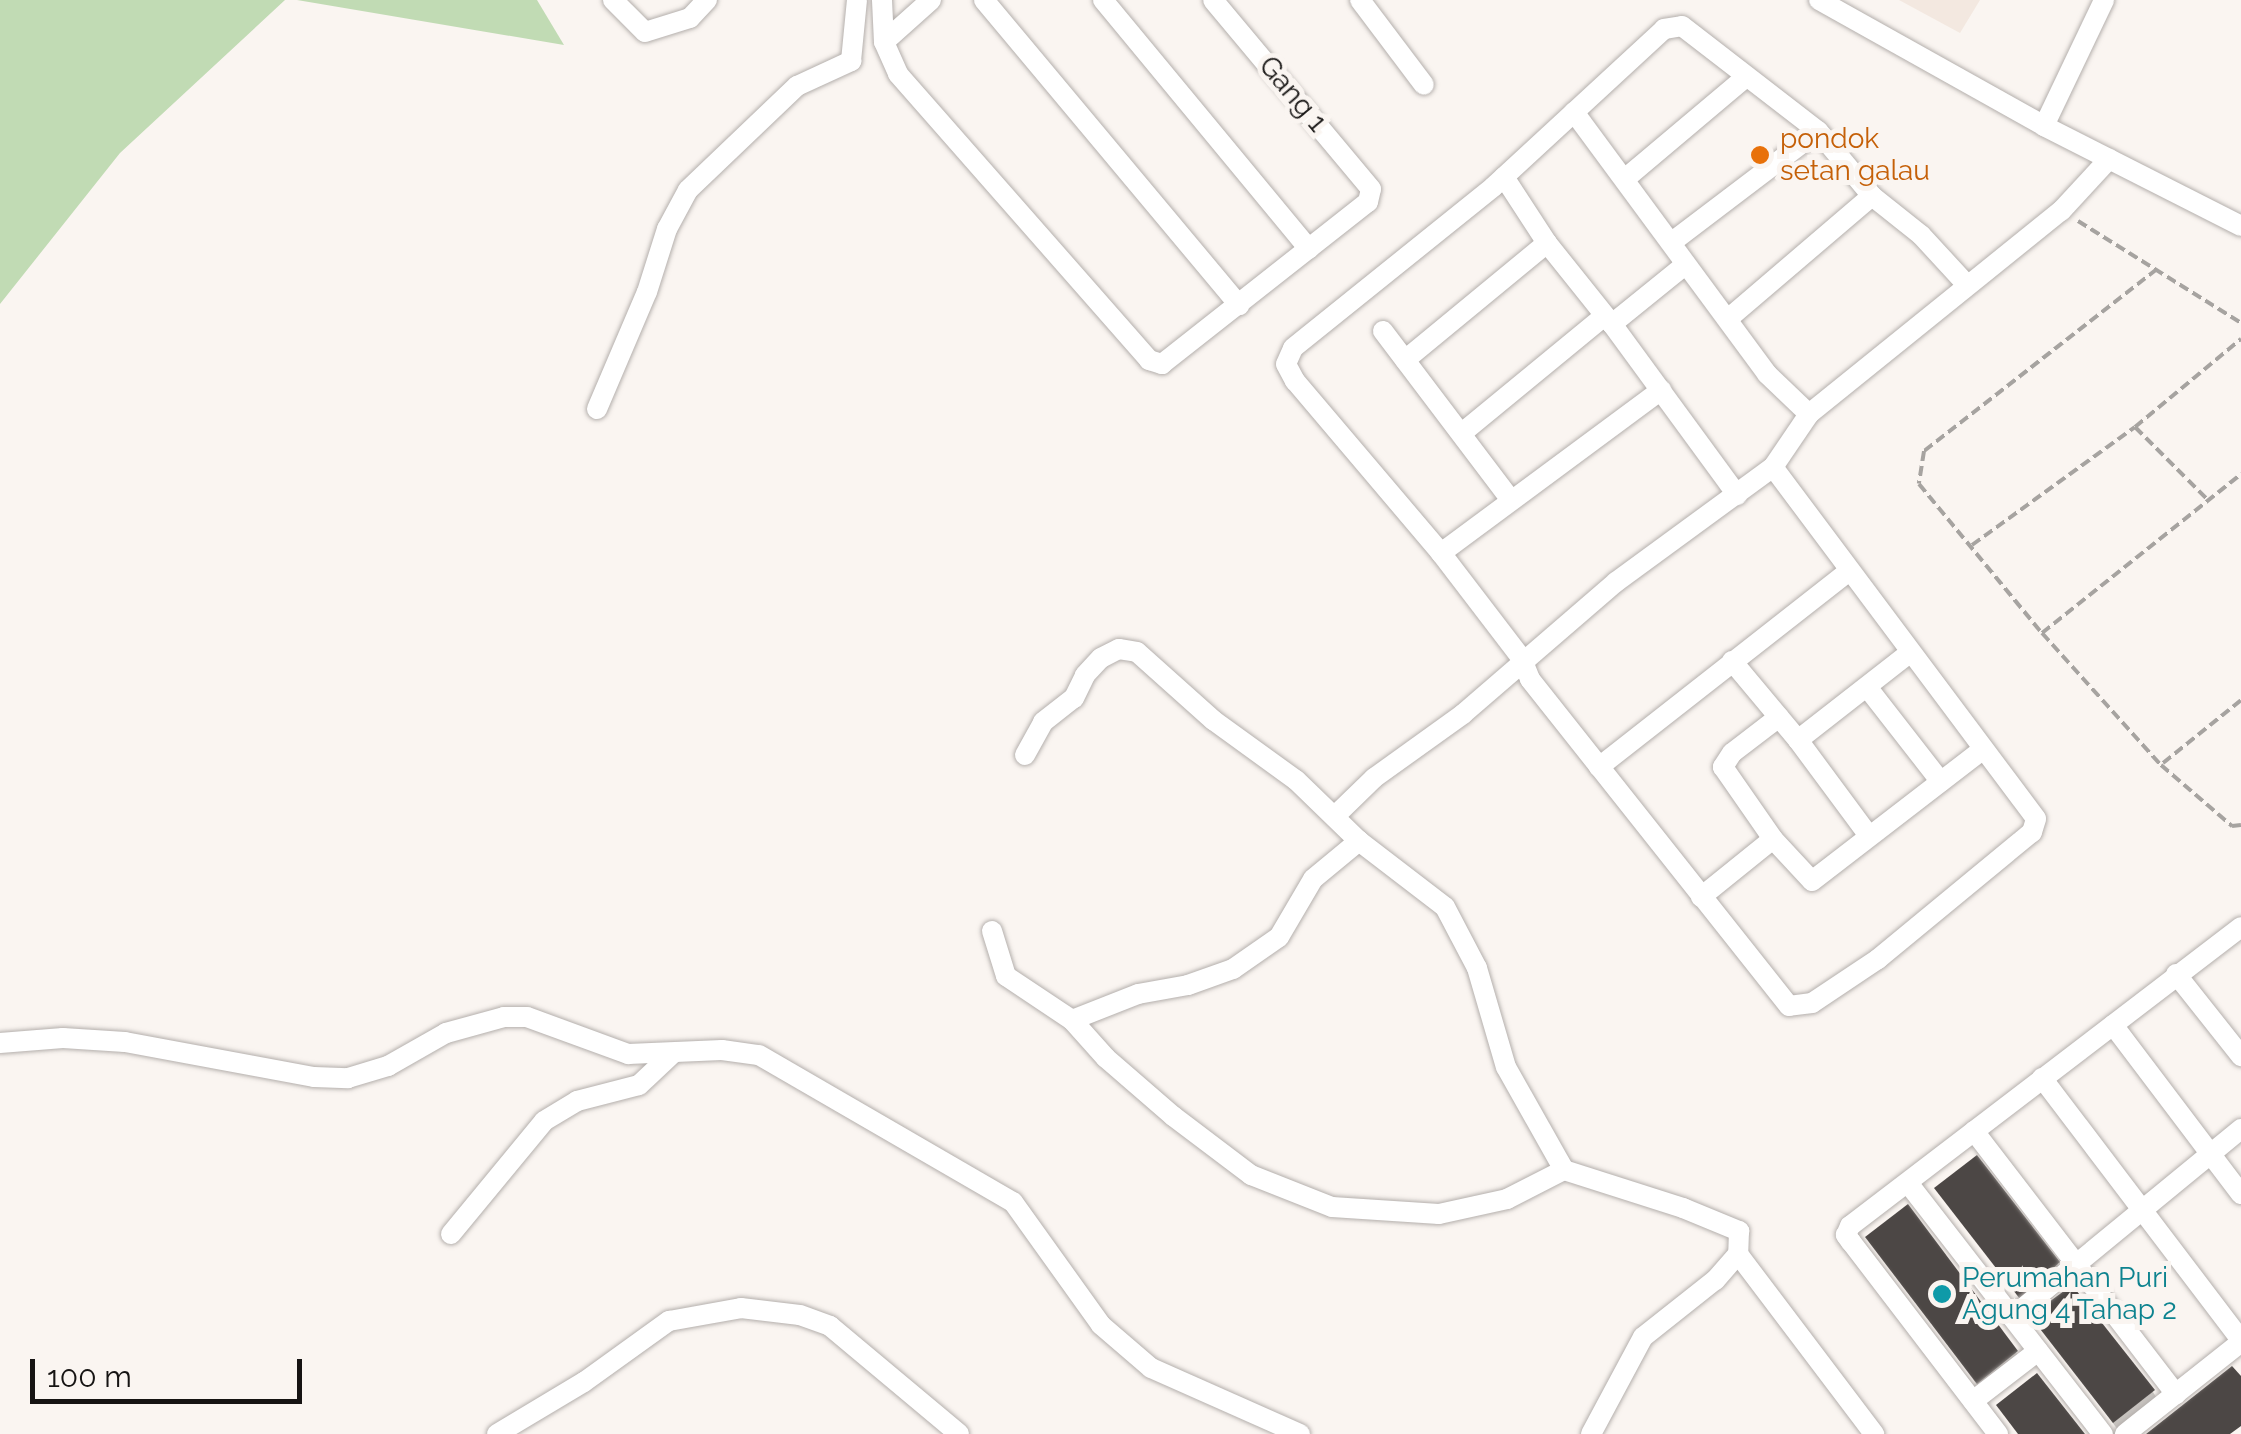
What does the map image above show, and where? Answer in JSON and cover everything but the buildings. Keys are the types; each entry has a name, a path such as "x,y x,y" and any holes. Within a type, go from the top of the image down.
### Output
{"street":[{"path":"613,0 645,32 690,18 707,0"},
{"path":"597,409 646,292 667,229 688,190 797,86 851,61 857,0"},
{"path":"882,0 884,42 898,74 1150,360 1162,364 1309,249 1103,0"},
{"path":"884,42 931,0"},
{"path":"984,0 1239,304"},
{"name":"Gang 1","path":"1214,0 1371,189 1368,202 1309,249"},
{"path":"1360,0 1424,84"},
{"path":"1819,0 2044,126 2241,226"},
{"path":"2044,126 2104,0"},
{"path":"1773,467 1908,654 2034,812 2032,832 1878,959 1812,1003 1789,1006 1530,679 1522,660 1441,554 1295,381 1286,364 1292,348 1504,177 1664,29 1682,26 1818,132 1872,196 1921,235 1966,284"},
{"path":"1626,178 1746,77"},
{"path":"1574,112 1767,374 1808,414"},
{"path":"1672,242 1818,132"},
{"path":"1336,815 1374,778 1481,700 1522,660 1616,582 1773,467 1808,414 2061,211 2109,159"},
{"path":"1504,177 1547,243 1661,390 1736,495"},
{"path":"1729,318 1872,196"},
{"path":"1405,360 1547,243"},
{"path":"1462,433 1686,264"},
{"path":"1383,331 1512,500"},
{"path":"1441,554 1661,390"},
{"path":"1599,767 1848,572"},
{"path":"1025,755 1043,722 1074,698 1085,675 1100,658 1119,649 1137,652 1213,720 1336,815 1359,841 1446,907 1478,968 1506,1067 1564,1170 1683,1208 1739,1231 1738,1254 1715,1280 1642,1338 1592,1434"},
{"path":"1798,740 1908,654"},
{"path":"1732,661 1798,740 1869,836"},
{"path":"1868,688 1941,782"},
{"path":"1779,717 1732,753 1723,767 1773,839 1806,879 1812,881 1981,750"},
{"path":"1701,896 1773,839"},
{"path":"1072,1020 1138,994 1188,985 1233,968 1279,937 1313,879 1359,841"},
{"path":"1998,1434 1846,1234 1850,1226 2241,926"},
{"path":"992,931 1006,976 1072,1020 1106,1058 1173,1116 1251,1175 1332,1207 1439,1214 1508,1199 1564,1170"},
{"path":"2176,974 2241,1056"},
{"path":"0,1043 63,1038 125,1042 314,1077 348,1078 388,1066 446,1033 504,1016 527,1017 628,1054 722,1050 758,1055 1004,1195 1020,1209 1080,1298 1125,1350 1179,1384 1300,1434"},
{"path":"2113,1024 2241,1194"},
{"path":"450,1234 544,1122 577,1100 639,1086 672,1054"},
{"path":"2042,1078 2241,1341 2125,1434"},
{"path":"2012,1316 2078,1266 2241,1129"},
{"path":"1974,1132 2176,1394"},
{"path":"1908,1184 2103,1434"},
{"path":"1738,1254 1874,1434"},
{"path":"497,1434 598,1373 669,1321 741,1308 800,1315 830,1326 958,1434"},
{"path":"1973,1402 2038,1352"}],"path":[{"path":"2061,211 2241,323"},
{"path":"2157,269 1924,451 1919,484 2042,633 2161,764 2232,826 2241,825"},
{"path":"1972,545 2135,427 2241,339"},
{"path":"2135,427 2208,500"},
{"path":"2042,633 2241,474"},
{"path":"2161,764 2241,700"}],"shaded area":[{"path":"1899,0 1980,0 1960,33"}],"green space":[{"path":"0,0 285,0 120,153 0,304"},
{"path":"297,0 537,0 564,45"}],"place":[{"name":"pondok setan galau","path":"1760,155"},
{"name":"Perumahan Puri Agung 4 Tahap 2","path":"1942,1294"}]}
